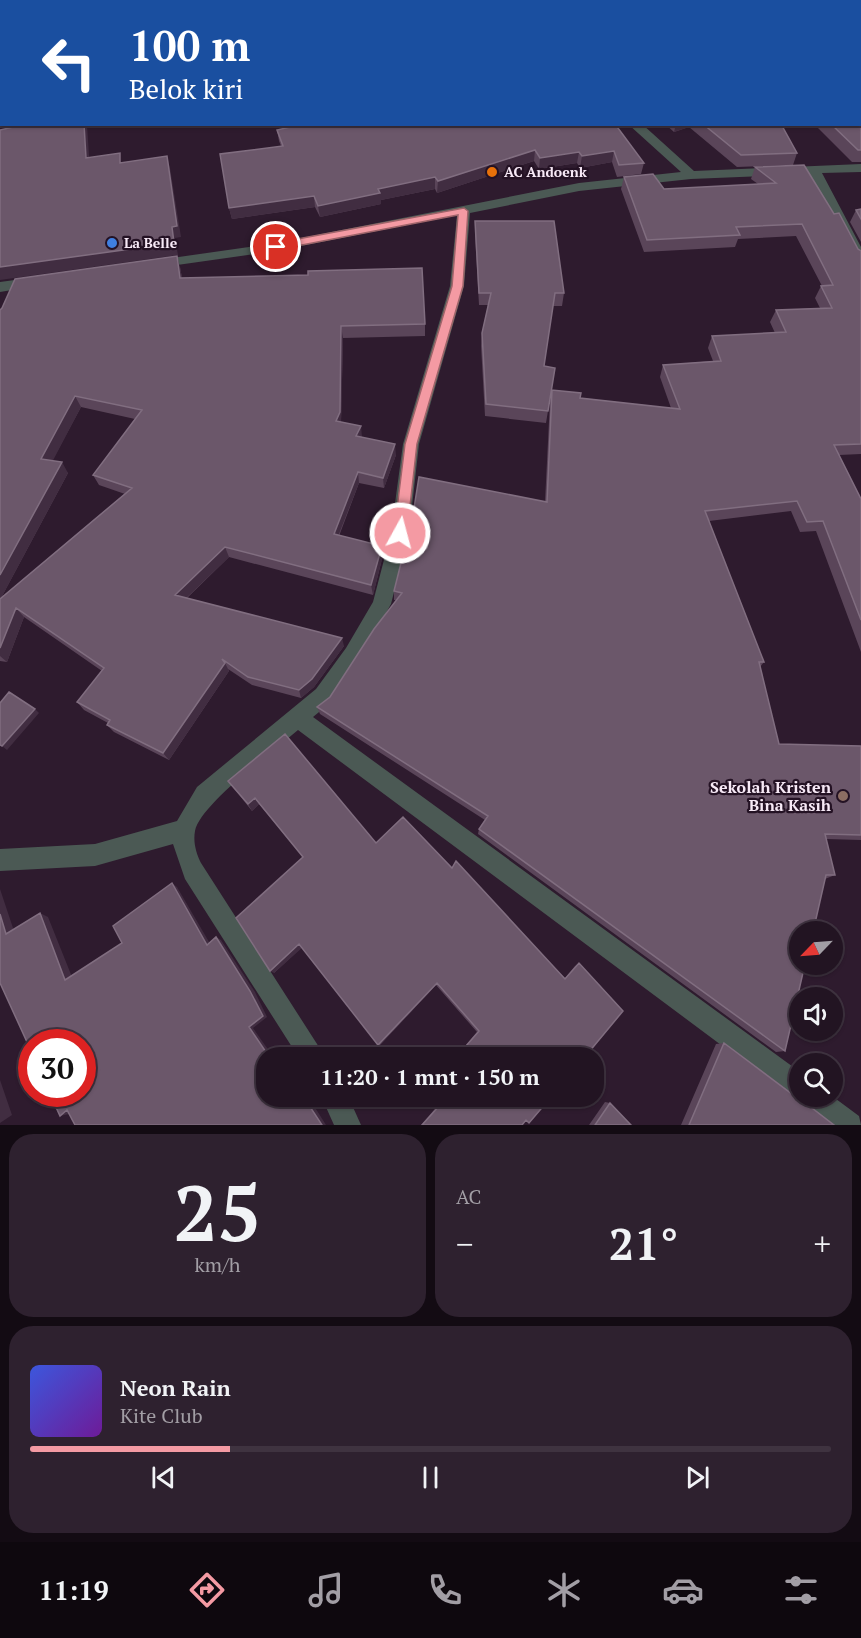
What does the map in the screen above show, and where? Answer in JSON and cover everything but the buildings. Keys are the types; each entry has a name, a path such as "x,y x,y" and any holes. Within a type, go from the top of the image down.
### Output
{"street":[{"path":"636,126 691,175"},
{"path":"146,266 276,247 579,187 691,175 861,168"},
{"path":"814,171 861,260"},
{"path":"307,1047 193,871 183,852 183,830 190,814 205,795 323,696 353,654 381,604 400,533 411,444 457,286 464,211"},
{"path":"0,287 51,280"},
{"path":"8,302 15,285"},
{"path":"297,717 789,1080"},
{"path":"0,860 95,855 183,830"},
{"path":"339,1107 348,1125"},
{"path":"826,1107 850,1125"}],"place":[{"name":"AC Andoenk","path":"492,172"},
{"name":"La Belle","path":"112,243"},
{"name":"Sekolah Kristen Bina Kasih","path":"843,796"}],"route":[{"path":"276,247 464,211 457,286 411,444 400,533"}]}
